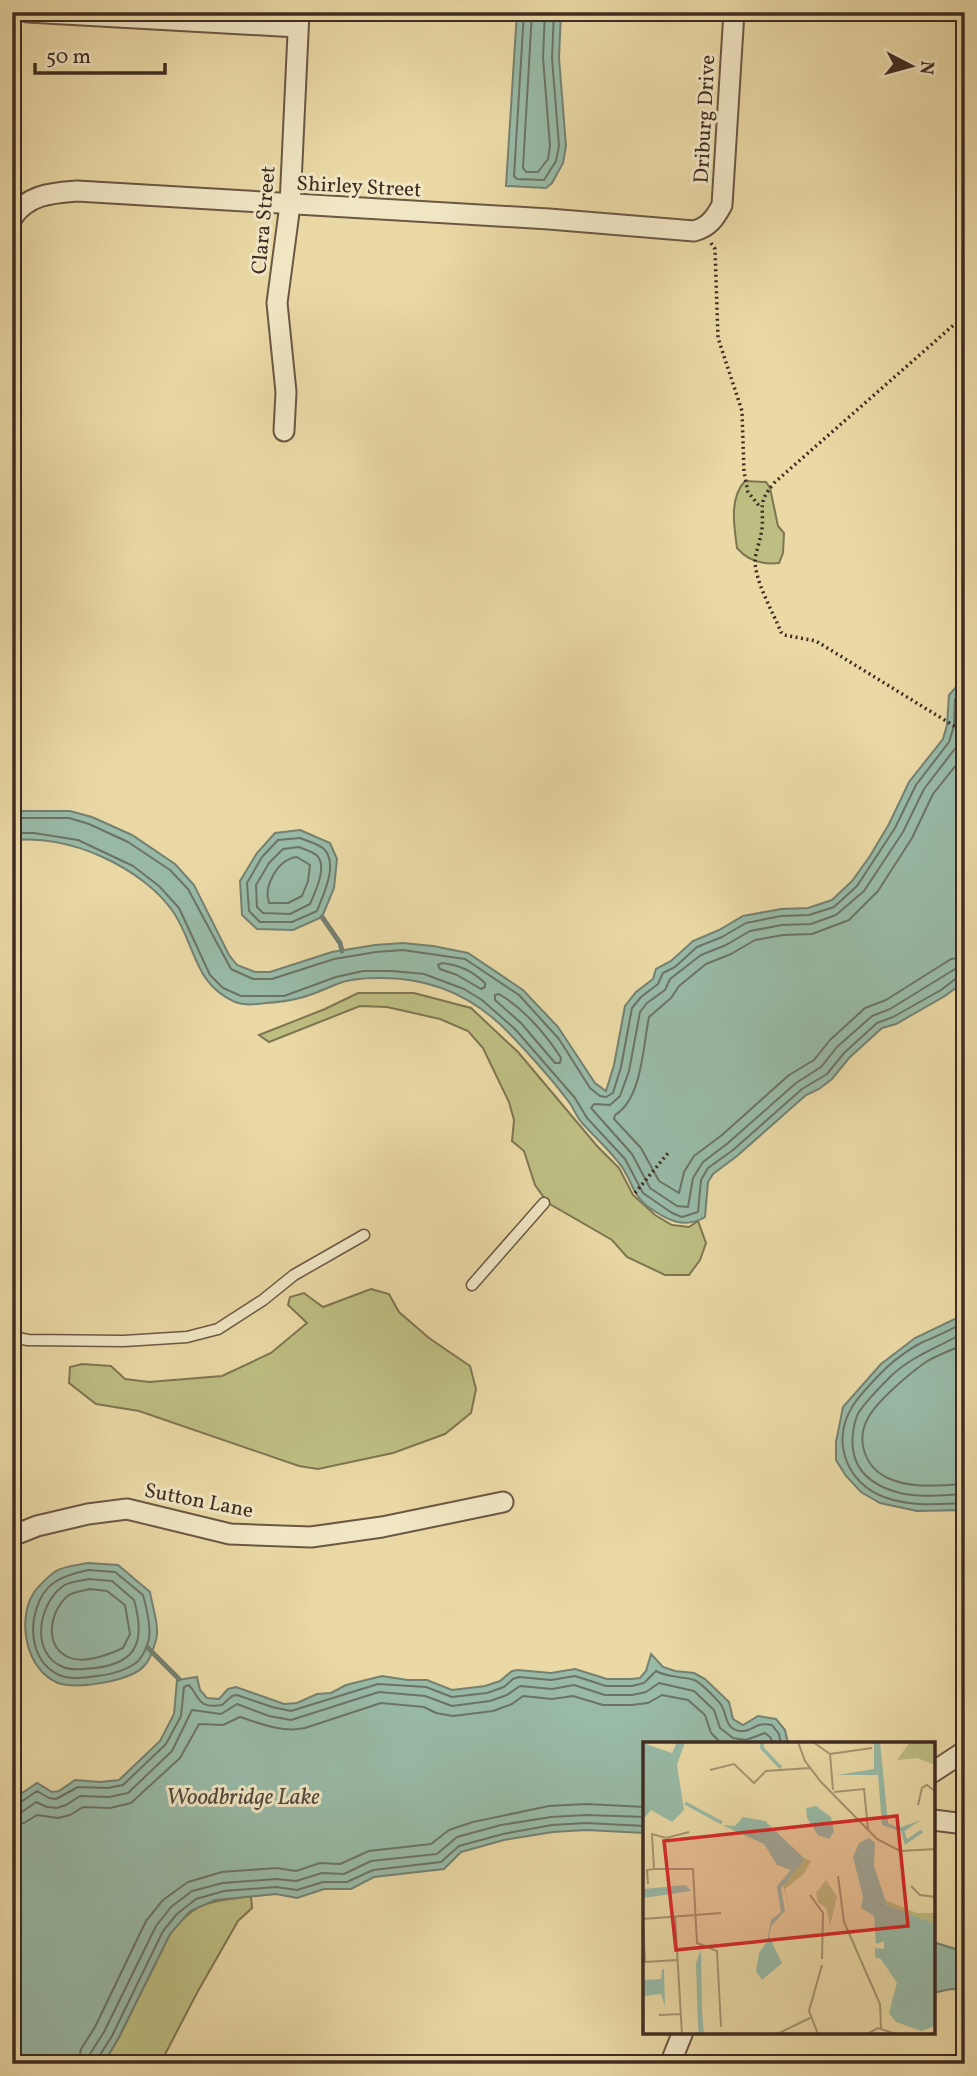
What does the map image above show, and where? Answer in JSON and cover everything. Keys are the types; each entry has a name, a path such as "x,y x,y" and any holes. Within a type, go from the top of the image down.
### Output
{"street":[{"path":"28,12 298,20"},
{"name":"Driburg Drive","path":"705,227 722,205 734,12"},
{"name":"Clara Street","path":"284,431 286,392 277,303 289,205 298,20"},
{"name":"Shirley Street","path":"12,218 41,194 77,191 549,219 694,231 705,227"},
{"name":"Sutton Lane","path":"12,1536 37,1526 88,1514 127,1509 230,1534 311,1536 382,1527 503,1502"},
{"path":"935,1771 965,1751"},
{"path":"935,1820 965,1824"},
{"path":"670,2064 682,2034"}],"lane":[{"path":"472,1285 544,1202"},
{"path":"12,1337 28,1340 124,1342 187,1337 218,1329 264,1300 294,1275 364,1235"}],"path":[{"path":"705,227 715,249 718,338 742,411 744,472 748,492 760,507"},
{"path":"964,732 816,640 790,637 781,632 757,572 755,560 762,526 760,507 765,494 780,477 965,315"},
{"path":"635,1193 668,1153"}],"green space":[{"path":"745,481 766,482 770,488 778,526 784,533 783,553 779,563 756,561 737,548 735,504"},
{"path":"358,993 414,993 471,1008 518,1052 597,1146 619,1168 633,1195 655,1215 672,1225 689,1227 698,1221 706,1243 700,1260 689,1275 665,1275 627,1257 612,1240 548,1203 535,1185 524,1151 512,1141 514,1120 509,1102 483,1048 468,1031 440,1019 387,1007 360,1006 269,1042 259,1035"},
{"path":"371,1289 389,1294 399,1312 429,1338 470,1366 476,1389 471,1413 445,1434 393,1453 318,1469 299,1466 139,1411 96,1404 69,1383 70,1367 82,1364 111,1366 125,1379 149,1382 222,1376 271,1353 307,1323 288,1305 290,1297 304,1293 323,1307"},
{"path":"251,1896 252,1908 238,1921 160,2064 103,2064 170,1934 180,1922 206,1904"}],"water":[{"path":"517,12 561,12 559,58 566,146 563,163 552,183 546,188 506,186"},
{"path":"965,684 965,981 945,996 896,1024 882,1028 849,1058 832,1079 806,1095 713,1174 708,1182 705,1217 690,1223 668,1219 642,1202 619,1163 581,1122 569,1102 540,1067 496,1021 466,999 450,991 416,981 373,978 347,981 286,1001 251,1004 235,1002 211,985 203,975 174,913 144,881 124,868 79,848 56,842 12,841 12,811 70,811 92,817 132,835 175,864 194,885 229,955 237,965 255,972 270,972 332,952 375,945 403,943 468,953 523,990 558,1027 595,1083 606,1091 614,1065 625,1006 636,992 653,979 656,969 671,961 693,941 743,916 781,909 808,908 832,900 852,881 889,824 909,782 943,739 949,695 958,685"},
{"path":"300,830 330,843 337,859 334,888 322,917 293,930 257,929 242,915 240,881 257,853 275,833"},
{"path":"965,1314 965,1510 917,1511 880,1503 861,1492 836,1460 836,1442 843,1407 881,1364 915,1338"},
{"path":"88,1563 118,1565 150,1592 157,1635 149,1660 129,1676 104,1683 67,1685 47,1677 32,1656 25,1631 28,1605 33,1594 50,1575 63,1568"},
{"name":"Woodbridge Lake","path":"651,1654 663,1667 694,1673 705,1679 729,1702 733,1719 743,1725 758,1716 776,1719 785,1730 788,1742 643,1742 643,1833 586,1830 553,1832 504,1840 461,1852 444,1869 374,1877 351,1889 324,1889 297,1898 276,1894 215,1900 190,1911 170,1934 103,2064 12,2064 12,1800 37,1783 52,1792 59,1791 75,1780 119,1780 160,1741 174,1714 177,1680 197,1677 200,1690 207,1698 219,1699 228,1689 236,1687 284,1704 297,1703 317,1694 331,1693 346,1685 382,1676 427,1680 452,1690 485,1686 518,1670 551,1673 575,1669 607,1679 640,1678 646,1671"},
{"path":"935,1943 965,1952 965,1990 951,1989 935,1993"}],"waterway":[{"path":"322,917 340,943 342,951"},
{"path":"148,1648 179,1679"}]}
